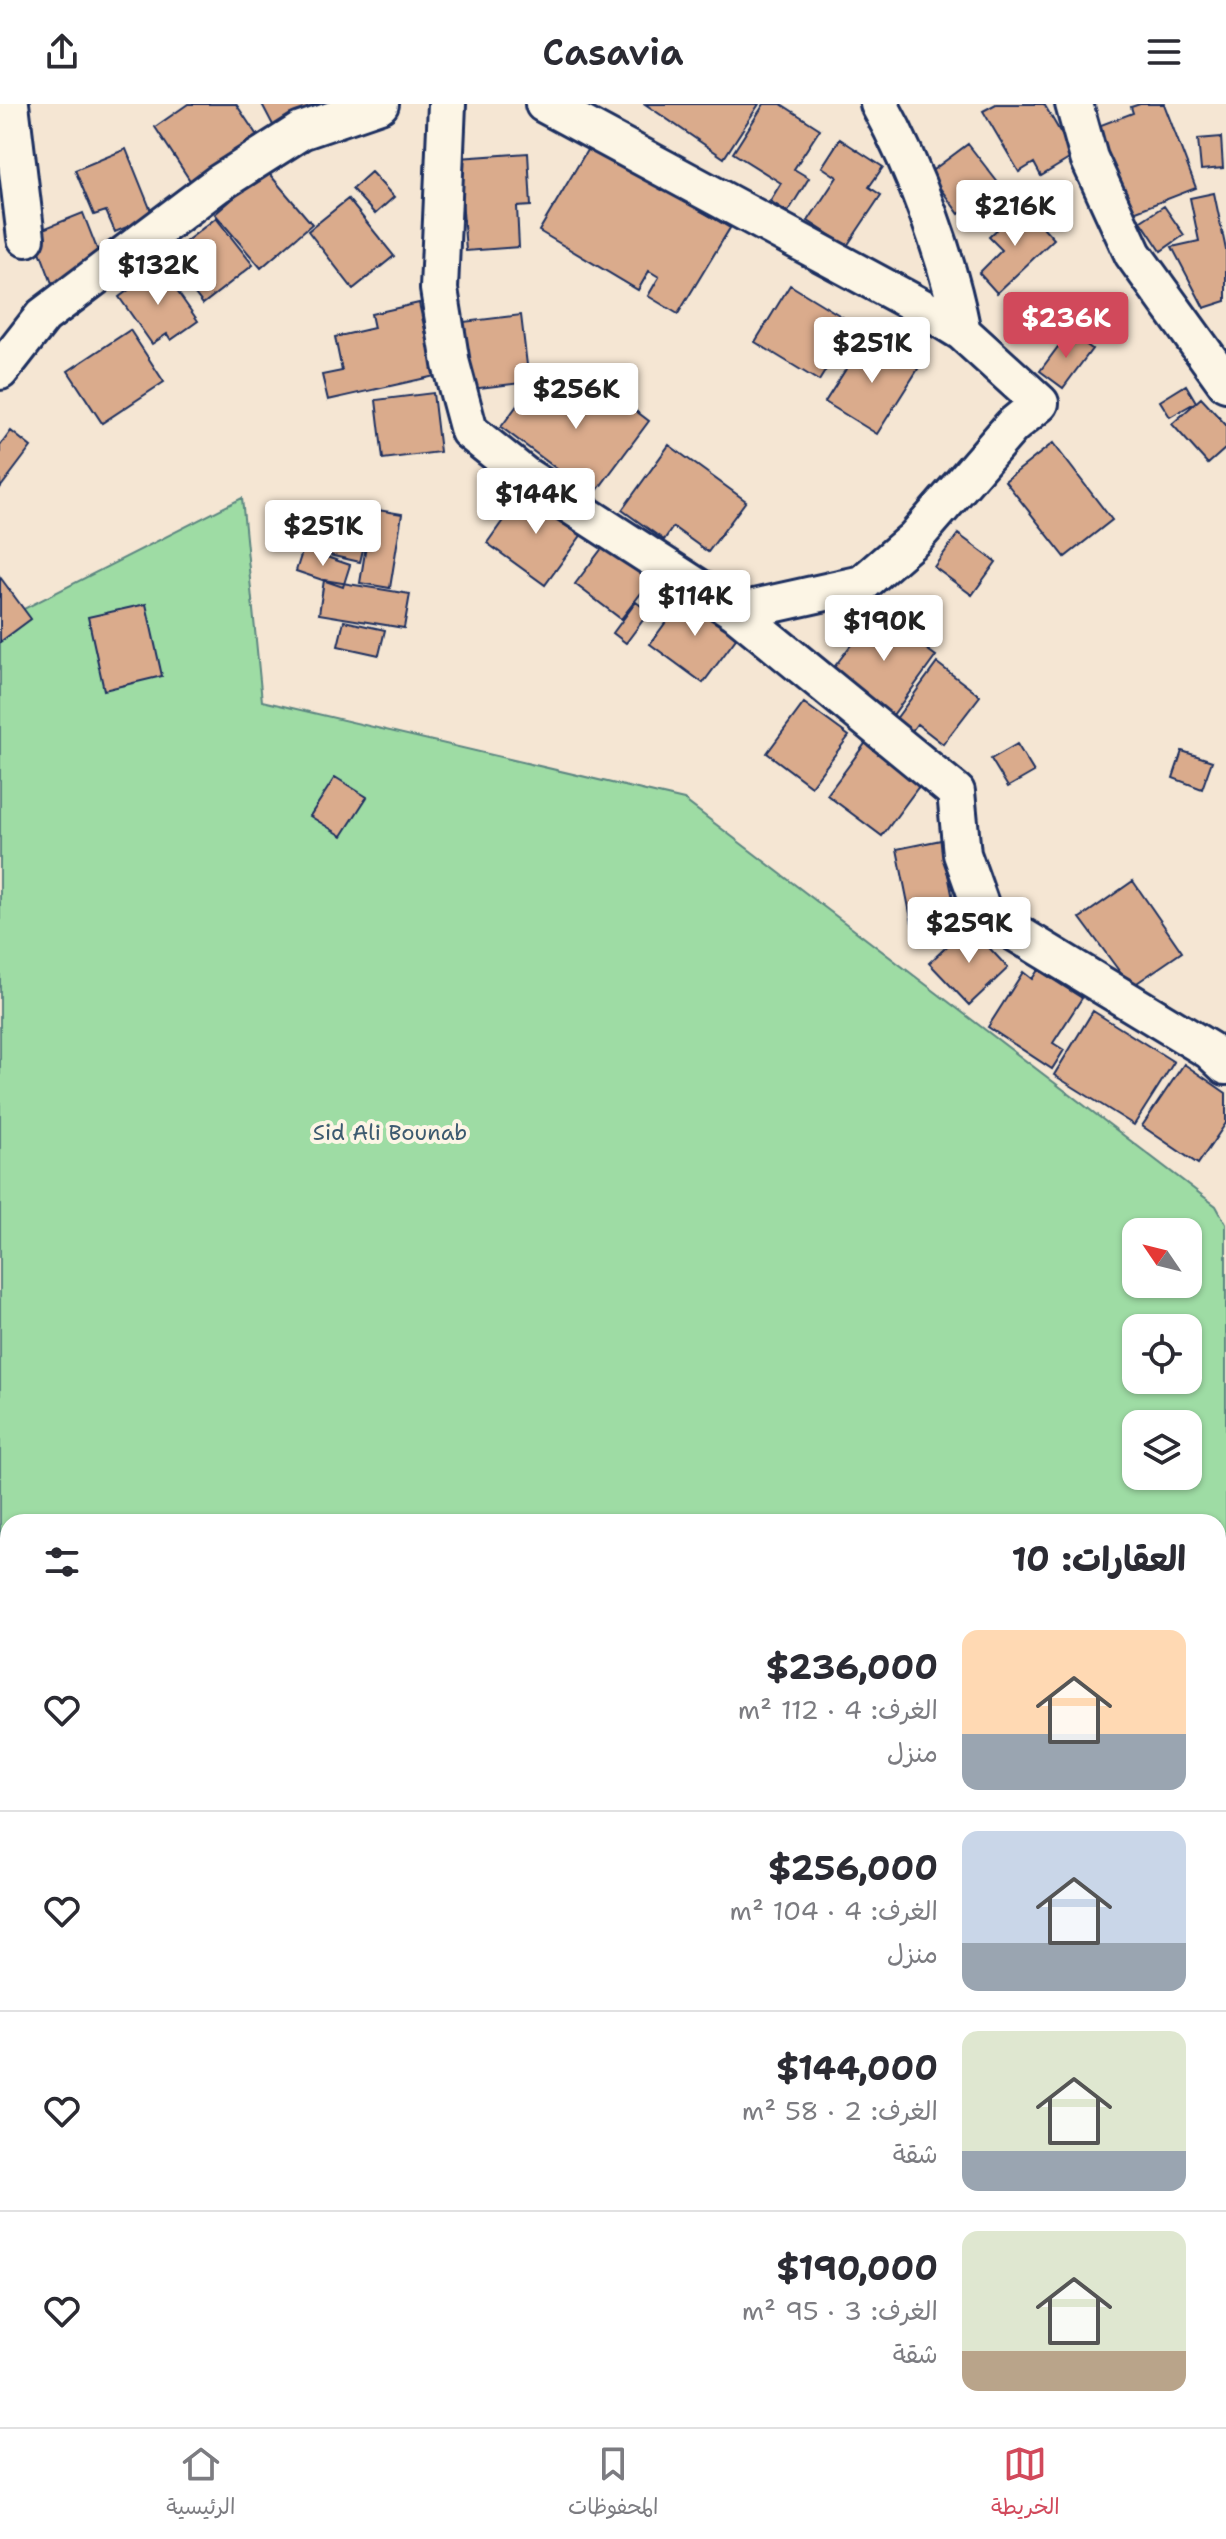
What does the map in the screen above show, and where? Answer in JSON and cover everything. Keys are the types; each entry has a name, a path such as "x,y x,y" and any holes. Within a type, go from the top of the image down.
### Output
{"street":[{"path":"10,104 26,238"},
{"path":"0,371 43,316 218,184 301,131 380,104"},
{"path":"447,104 439,289 451,364 469,431 524,475 736,612 956,792 962,854 983,913 1209,1050 1226,1066"},
{"path":"544,104 923,308 962,332 1040,403 1012,426 915,538 862,584 736,612"},
{"path":"879,104 897,136 952,280 962,332"},
{"path":"1074,104 1089,158 1133,254 1226,383"}],"green space":[{"name":"Sid Ali Bounab","path":"242,498 262,701 684,800 1216,1206 1226,1224 1226,1514 0,1514 0,621"}],"building":[{"path":"188,104 236,104 260,140 193,185 155,127"},
{"path":"262,104 324,104 275,129"},
{"path":"645,104 759,104 724,158"},
{"path":"764,104 781,104 820,129 794,169 809,178 788,212 770,201 781,183 733,153"},
{"path":"996,104 1044,104 1074,156 1041,176 1034,163 1019,172 983,111"},
{"path":"1164,104 1196,188 1126,215 1093,128 1133,113 1131,107"},
{"path":"1221,137 1223,168 1201,170 1198,139"},
{"path":"840,139 883,167 869,187 881,195 847,246 808,221 837,177 822,167"},
{"path":"968,144 999,184 959,214 929,173"},
{"path":"590,145 730,228 678,314 648,296 659,277 649,271 638,290 539,231"},
{"path":"126,149 153,216 115,232 106,211 94,215 75,170"},
{"path":"528,153 531,206 517,207 519,247 466,251 459,158"},
{"path":"266,170 312,224 261,268 215,214"},
{"path":"371,172 394,197 375,214 352,189"},
{"path":"1214,193 1226,250 1226,301 1204,308 1172,247 1199,241 1190,198"},
{"path":"348,199 394,256 353,289 308,231"},
{"path":"1023,205 1054,239 997,293 979,273 1002,250 989,237"},
{"path":"1164,206 1184,235 1161,251 1141,221"},
{"path":"83,213 104,267 53,286 33,233"},
{"path":"216,218 253,265 203,304 166,257"},
{"path":"160,267 198,321 171,340 167,334 152,344 119,297"},
{"path":"790,285 854,324 819,381 755,342"},
{"path":"419,303 435,376 328,400 322,375 342,371 335,337 374,328 371,314"},
{"path":"521,315 529,382 463,390 455,323"},
{"path":"130,330 164,382 102,423 68,371"},
{"path":"1069,332 1092,349 1063,388 1040,371"},
{"path":"867,336 918,369 877,434 825,402"},
{"path":"539,376 577,404 595,380 649,421 593,496 501,427"},
{"path":"1186,385 1196,402 1170,417 1160,401"},
{"path":"433,393 440,452 383,459 376,400"},
{"path":"1201,398 1226,425 1226,448 1208,464 1172,424"},
{"path":"11,431 31,447 0,488 0,446"},
{"path":"1053,443 1112,520 1065,557 1005,481"},
{"path":"669,445 746,501 708,552 673,527 664,540 622,510"},
{"path":"526,488 585,530 545,585 487,543"},
{"path":"318,503 371,516 360,562 307,550"},
{"path":"372,509 402,514 390,588 360,583"},
{"path":"958,534 996,562 972,595 934,567"},
{"path":"609,539 655,575 621,619 575,584"},
{"path":"303,549 350,565 343,587 296,571"},
{"path":"0,577 31,619 0,642"},
{"path":"324,580 410,594 404,628 319,614"},
{"path":"687,593 741,632 703,683 650,644"},
{"path":"636,602 649,612 626,643 613,633"},
{"path":"146,604 162,676 104,690 88,617"},
{"path":"876,612 936,656 893,715 832,670"},
{"path":"344,621 385,630 379,655 338,646"},
{"path":"937,663 980,696 943,744 917,724 909,735 893,723"},
{"path":"804,703 849,736 811,786 767,753"},
{"path":"867,741 922,782 882,836 827,795"},
{"path":"1017,744 1034,772 1008,787 991,759"},
{"path":"1182,751 1212,761 1202,789 1173,778"},
{"path":"335,777 367,797 342,836 310,816"},
{"path":"941,840 958,923 914,933 897,849"},
{"path":"1133,881 1182,952 1131,987 1080,918"},
{"path":"969,926 1008,968 969,1005 929,963"},
{"path":"1038,970 1082,998 1053,1043 1064,1050 1052,1069 988,1027 1023,972 1032,979"},
{"path":"1093,1011 1174,1062 1134,1125 1054,1075"},
{"path":"1184,1064 1226,1093 1226,1123 1198,1164 1142,1126"}]}
